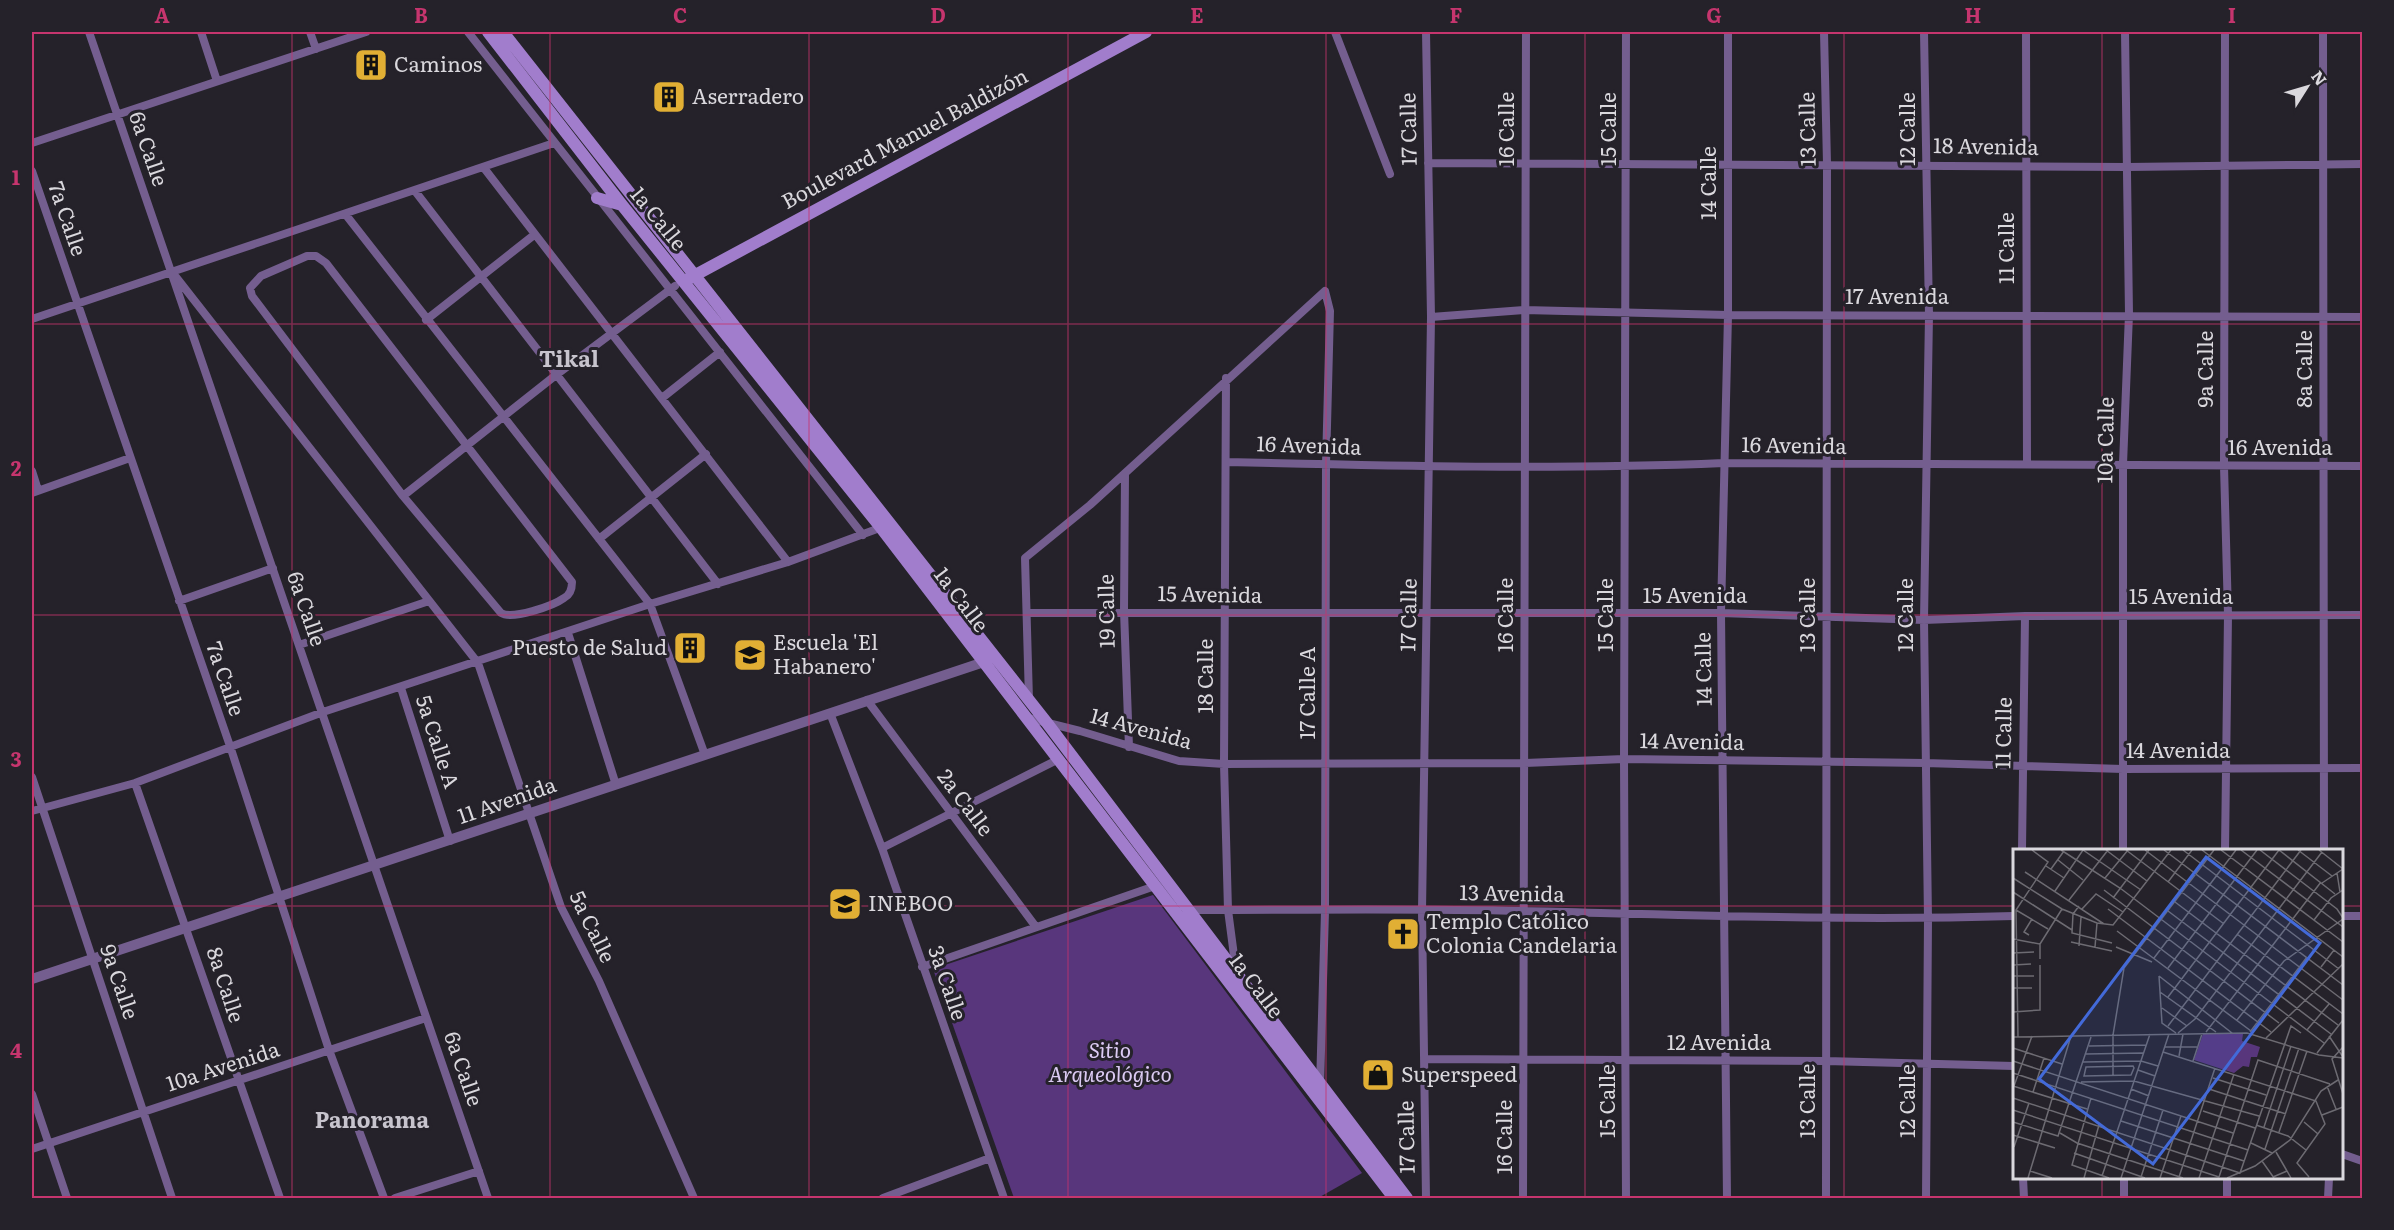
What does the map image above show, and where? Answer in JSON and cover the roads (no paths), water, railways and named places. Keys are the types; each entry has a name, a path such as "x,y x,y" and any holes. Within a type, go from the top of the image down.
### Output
{"main road":[{"name":"1a Calle","path":"488,32 522,65 644,223 886,526 988,658 1059,759 1155,885 1317,1088 1400,1197"},
{"name":"1a Calle","path":"503,32 522,65 622,205 644,223"},
{"name":"Boulevard Manuel Baldizón","path":"688,278 1146,32"},
{"path":"597,198 622,205"},
{"name":"1a Calle","path":"1026,709 1047,723 1237,973 1317,1088"}],"street":[{"name":"6a Calle","path":"89,32 488,1198"},
{"path":"201,32 218,81"},
{"path":"310,32 316,49"},
{"path":"32,142 366,32"},
{"name":"1a Calle","path":"468,32 863,535"},
{"path":"1335,32 1390,174"},
{"name":"17 Calle","path":"1426,32 1431,317 1422,911 1426,1198"},
{"name":"16 Calle","path":"1523,1198 1526,32"},
{"name":"15 Calle","path":"1626,32 1628,164 1623,759 1626,1198"},
{"name":"14 Calle","path":"1727,1198 1721,613 1728,315 1726,164 1728,32"},
{"name":"13 Calle","path":"1824,32 1827,164 1826,1198"},
{"name":"12 Calle","path":"1924,32 1929,315 1924,620 1928,919 1926,1198"},
{"name":"11 Calle","path":"2026,32 2027,464"},
{"name":"10a Calle","path":"2123,849 2123,464 2128,314 2126,32"},
{"name":"9a Calle","path":"2225,32 2224,466 2228,615 2224,769 2225,849"},
{"name":"8a Calle","path":"2323,32 2324,849"},
{"path":"32,319 346,215 554,142"},
{"name":"18 Avenida","path":"1428,163 1925,164 2127,167 2362,164"},
{"path":"484,168 788,562"},
{"name":"7a Calle","path":"32,171 231,749 329,1050 384,1198"},
{"path":"415,191 718,584"},
{"path":"346,215 502,418 650,604 705,755"},
{"path":"426,320 534,235"},
{"path":"307,256 316,256 326,263 572,582 572,589 565,598 516,617 506,616 403,496 252,296 250,288 253,282 307,256"},
{"path":"172,272 478,663"},
{"path":"403,496 610,333 688,278"},
{"name":"17 Calle A","path":"1226,378 1325,291 1330,311 1326,464 1325,911 1317,1088"},
{"name":"17 Avenida","path":"1431,317 1524,310 1728,315 2128,314 2224,318 2362,317"},
{"path":"662,398 720,352"},
{"path":"1026,709 1028,613 1025,558 1125,474 1226,378"},
{"name":"18 Calle","path":"1226,378 1224,764 1228,910 1237,973"},
{"path":"599,539 650,496 706,454"},
{"path":"32,471 35,491 130,458"},
{"name":"16 Avenida","path":"1226,462 1429,468 1624,467 1724,463 2362,466"},
{"name":"19 Calle","path":"1125,474 1124,611 1129,747"},
{"path":"32,811 135,783 231,749 323,712 478,663 650,604 788,562 886,526"},
{"path":"179,601 273,568"},
{"path":"299,645 429,601"},
{"name":"15 Avenida","path":"1028,613 1124,611 1223,614 1721,613 1924,620 2025,616 2362,615"},
{"name":"11 Calle","path":"2022,849 2021,767 2025,616"},
{"path":"568,633 616,785"},
{"name":"11 Avenida","path":"32,979 450,841 988,658"},
{"name":"5a Calle","path":"478,663 527,815 561,907 599,981 694,1198"},
{"name":"5a Calle A","path":"401,688 450,841"},
{"name":"2a Calle","path":"867,700 1036,927"},
{"name":"3a Calle","path":"830,713 882,848 1004,1198"},
{"name":"14 Avenida","path":"1047,723 1179,761 1224,764 1525,763 1623,759 1925,763 2123,769 2362,768"},
{"path":"882,848 1059,759"},
{"name":"9a Calle","path":"32,777 172,1198"},
{"name":"8a Calle","path":"135,783 280,1198"},
{"path":"922,967 1155,885"},
{"name":"13 Avenida","path":"1188,910 1523,911 1625,915 1928,919 2013,916"},
{"path":"2343,916 2362,916"},
{"name":"10a Avenida","path":"32,1149 426,1018"},
{"name":"12 Avenida","path":"1424,1059 1826,1061 2013,1066"},
{"path":"32,1094 67,1198"},
{"path":"2343,1154 2362,1161"},
{"path":"884,1198 908,1194 990,1158"},
{"path":"395,1198 479,1171"},
{"path":"2023,1179 2024,1198"},
{"path":"2124,1179 2124,1198"},
{"path":"2227,1179 2227,1198"},
{"path":"2328,1198 2329,1179"}],"place":[{"name":"Caminos","path":"371,65"},
{"name":"Aserradero","path":"669,97"},
{"name":"Puesto de Salud","path":"690,648"},
{"name":"Escuela 'El Habanero'","path":"750,655"},
{"name":"INEBOO","path":"845,904"},
{"name":"Templo Católico Colonia Candelaria","path":"1403,934"},
{"name":"Superspeed","path":"1378,1075"}],"district":[{"name":"Tikal","path":"569,359"},
{"name":"Panorama","path":"372,1120"}],"park label":[{"name":"Sitio Arqueológico","path":"1110,1063"}]}
